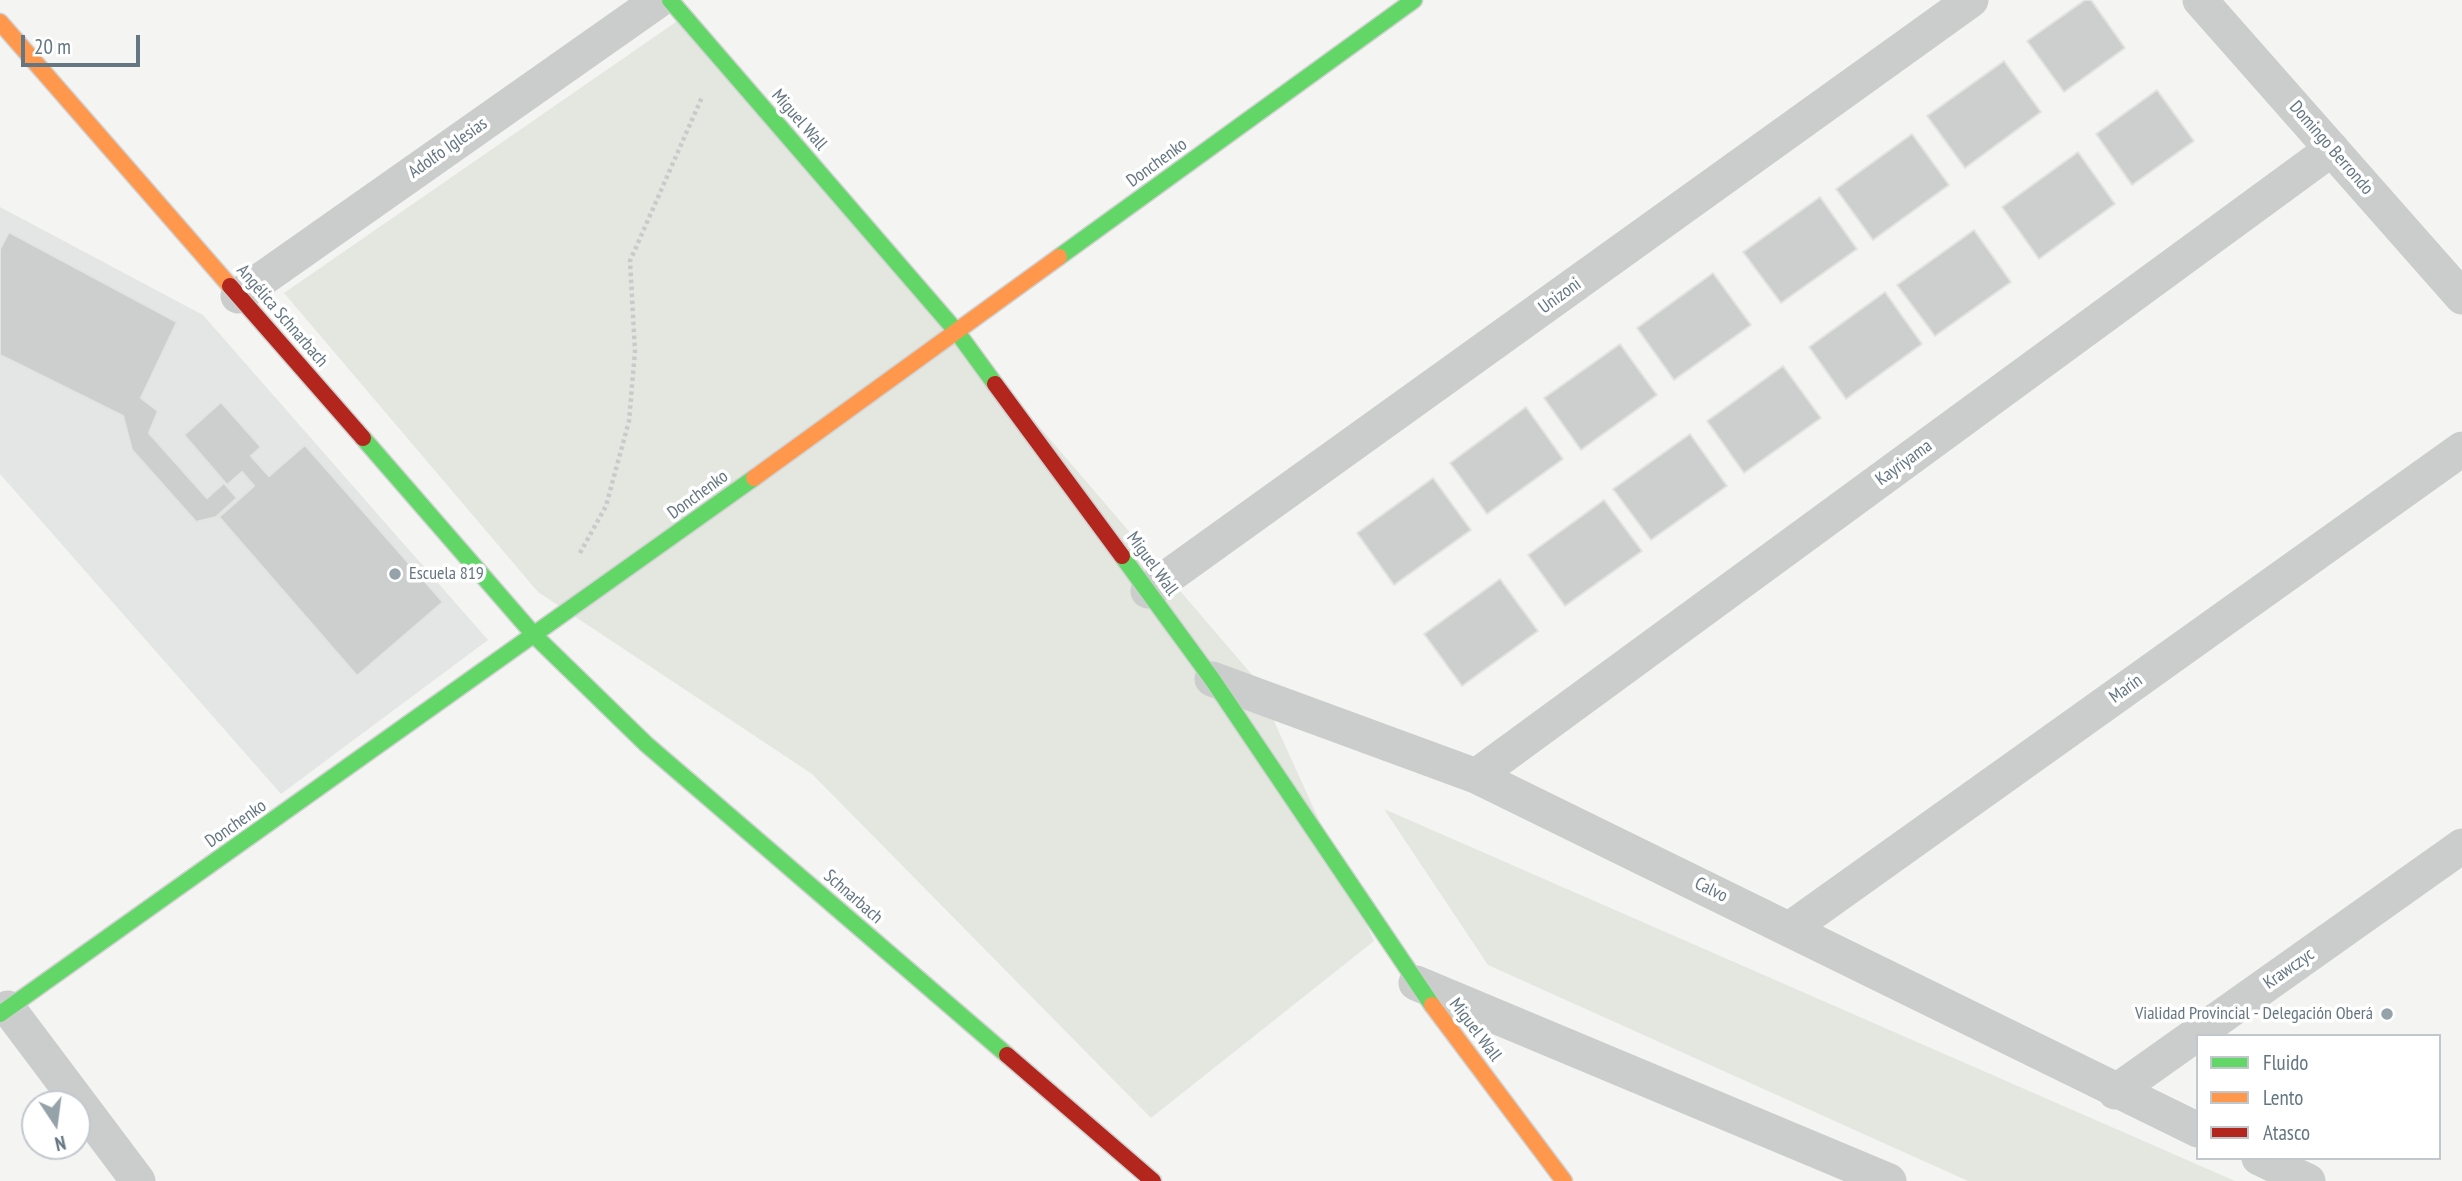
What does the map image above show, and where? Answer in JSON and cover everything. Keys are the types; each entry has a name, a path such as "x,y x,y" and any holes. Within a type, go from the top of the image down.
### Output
{"street":[{"name":"Adolfo Iglesias","path":"238,296 659,0"},
{"name":"Miguel Wall","path":"670,0 957,332 1212,679 1416,983 1564,1181"},
{"name":"Donchenko","path":"4,1012 535,636 1413,0"},
{"name":"Unizoni","path":"1148,591 1971,0"},
{"name":"Domingo Berrondo","path":"2200,0 2332,149 2456,278"},
{"name":"Angélica Schnarbach","path":"0,22 535,636"},
{"name":"Kayriyama","path":"1476,776 2332,149"},
{"name":"Marín","path":"1791,928 2462,449"},
{"name":"Schnarbach","path":"535,636 646,744 1153,1181"},
{"name":"Calvo","path":"1212,679 1476,776 1791,928 2115,1092 2196,1129"},
{"name":"Krawczyc","path":"2197,1034 2462,846"},
{"path":"1416,983 1889,1181"},
{"path":"4,1012 138,1181"},
{"name":"Krawczyc","path":"2115,1092 2196,1035"},
{"path":"2263,1160 2308,1181"}],"path":[{"path":"573,565 606,506 629,421 635,351 630,261 702,97 698,85"}],"shaded area":[{"path":"686,15 1254,677 1374,941 1151,1118 812,774 538,592 284,293"},
{"path":"0,207 203,315 488,640 281,794 0,474"},
{"path":"1384,809 2235,1181 1968,1181 1488,965"}],"building":[{"path":"2085,0 2091,0 2125,48 2064,92 2027,41"},
{"path":"2004,61 2041,112 1965,168 1927,116"},
{"path":"2157,90 2194,141 2132,185 2096,134"},
{"path":"1912,134 1949,185 1873,240 1836,189"},
{"path":"2078,152 2115,204 2039,259 2002,207"},
{"path":"1820,197 1857,249 1781,303 1743,252"},
{"path":"1974,230 2011,282 1935,336 1897,285"},
{"path":"9,232 177,322 141,398 158,411 149,433 207,498 224,483 237,498 216,517 196,522 132,450 123,416 0,355 0,249"},
{"path":"1713,273 1751,325 1674,380 1637,328"},
{"path":"1885,292 1922,344 1846,399 1809,347"},
{"path":"1620,344 1657,395 1581,450 1544,398"},
{"path":"1783,366 1821,418 1744,473 1707,421"},
{"path":"221,402 261,447 251,456 269,476 305,445 443,602 357,676 219,517 254,486 242,472 227,485 184,435"},
{"path":"1526,407 1563,459 1487,514 1450,463"},
{"path":"1690,434 1727,486 1651,540 1613,489"},
{"path":"1433,478 1471,530 1394,585 1357,533"},
{"path":"1604,500 1642,551 1565,606 1528,555"},
{"path":"1500,579 1538,631 1462,686 1424,634"}],"traffic: fast":[{"path":"670,0 957,332 995,384"},
{"path":"1059,257 1414,0"},
{"path":"363,438 535,636 646,744 1007,1055"},
{"path":"0,1014 754,478"},
{"path":"1122,556 1212,679 1432,1005"}],"traffic: slow":[{"path":"0,22 230,286"},
{"path":"754,478 1059,257"},
{"path":"1432,1005 1564,1181"}],"traffic: jam":[{"path":"230,286 363,438"},
{"path":"995,384 1122,556"},
{"path":"1007,1055 1153,1181"}],"place":[{"name":"Escuela 819","path":"395,574"},
{"name":"Vialidad Provincial - Delegación Oberá","path":"2387,1014"}]}
